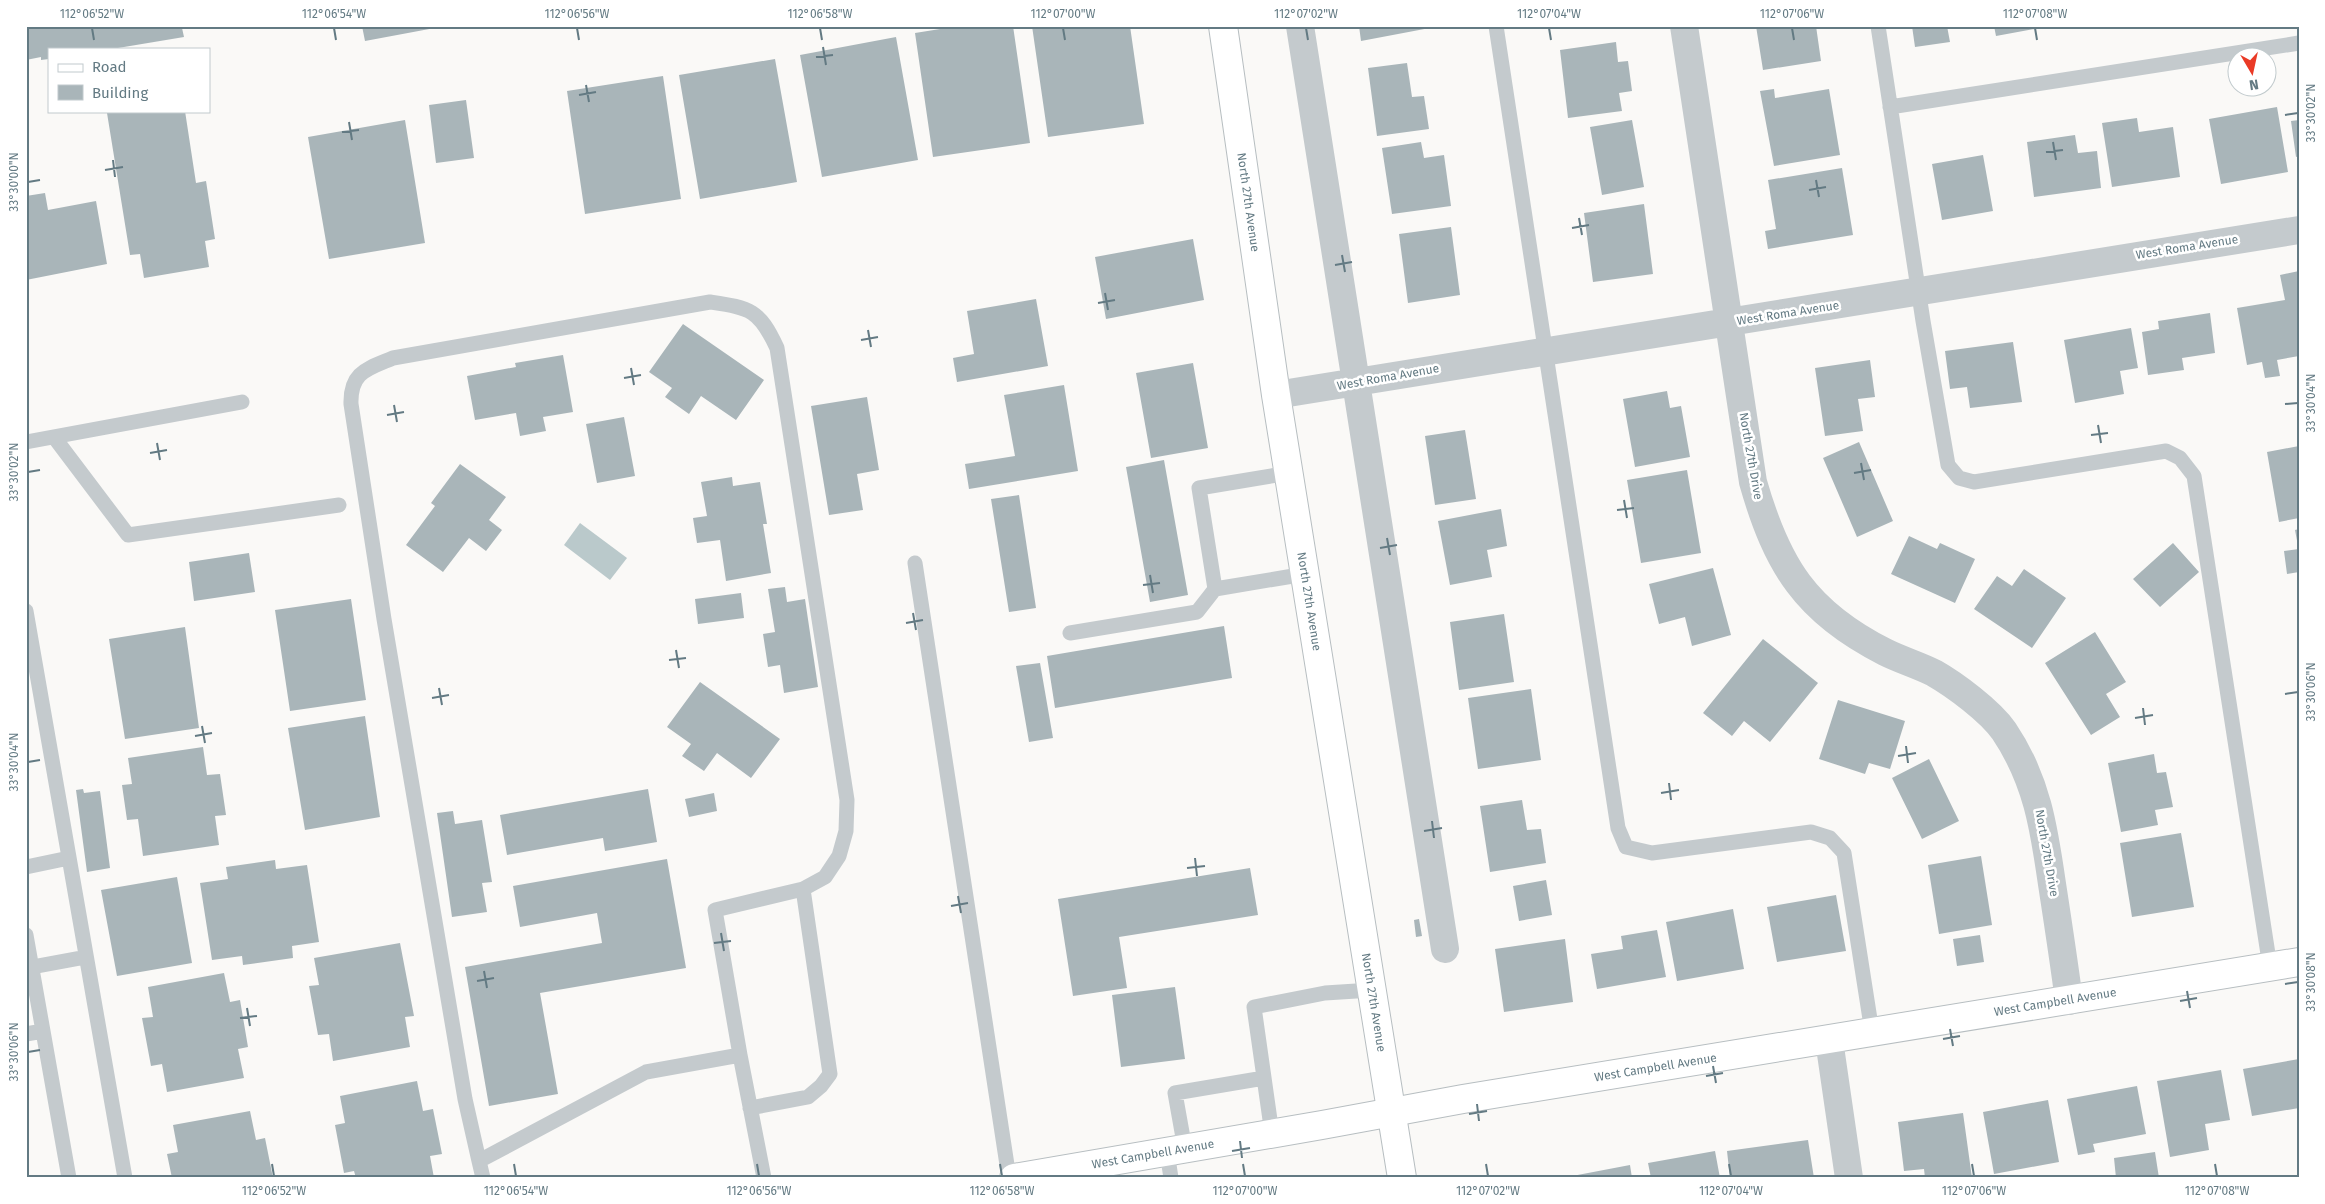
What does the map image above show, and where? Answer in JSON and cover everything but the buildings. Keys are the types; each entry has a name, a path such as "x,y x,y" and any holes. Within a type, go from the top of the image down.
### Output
{"street":[{"name":"North 27th Avenue","path":"1223,26 1276,395 1402,1178"},
{"path":"1300,26 1354,383 1445,949"},
{"name":"North 27th Drive","path":"1684,26 1753,482 1762,512 1781,559 1806,596 1838,624 1885,652 1934,674 1977,704 2003,730 2024,768 2040,808 2069,1001"},
{"name":"West Roma Avenue","path":"1276,395 1545,350 1729,323 2299,230"},
{"name":"West Campbell Avenue","path":"1017,1177 1174,1160 1272,1134 1392,1112 2299,962"},
{"path":"1829,1040 1850,1178"}],"lane":[{"path":"1496,26 1618,828 1626,847 1652,853 1811,832 1830,838 1844,853 1872,1032"},
{"path":"1878,26 1948,465 1959,478 1974,482 2166,451 2180,458 2194,476 2270,967"},
{"path":"1890,107 2299,43"},
{"path":"484,1178 465,1099 384,620 351,404 351,389 354,380 368,369 393,358 710,302 736,306 756,314 769,330 777,348 847,800 846,831 839,856 825,877 803,889 715,910 764,1178"},
{"path":"26,442 242,402"},
{"path":"54,437 128,535 339,506"},
{"path":"1215,588 1199,488 1289,473"},
{"path":"915,562 1017,1177"},
{"path":"1070,633 1197,612 1215,588 1305,574"},
{"path":"27,614 125,1178"},
{"path":"26,866 69,858"},
{"path":"750,1108 808,1097 821,1086 830,1074 803,889"},
{"path":"26,935 69,1178"},
{"path":"32,967 86,957"},
{"path":"1272,1134 1254,1007 1325,993 1372,990"},
{"path":"26,1034 43,1031"},
{"path":"479,1161 646,1072 740,1055"},
{"path":"1174,1160 1175,1093 1264,1078"}],"shaded area":[{"path":"580,523 627,558 610,580 564,545"}]}
